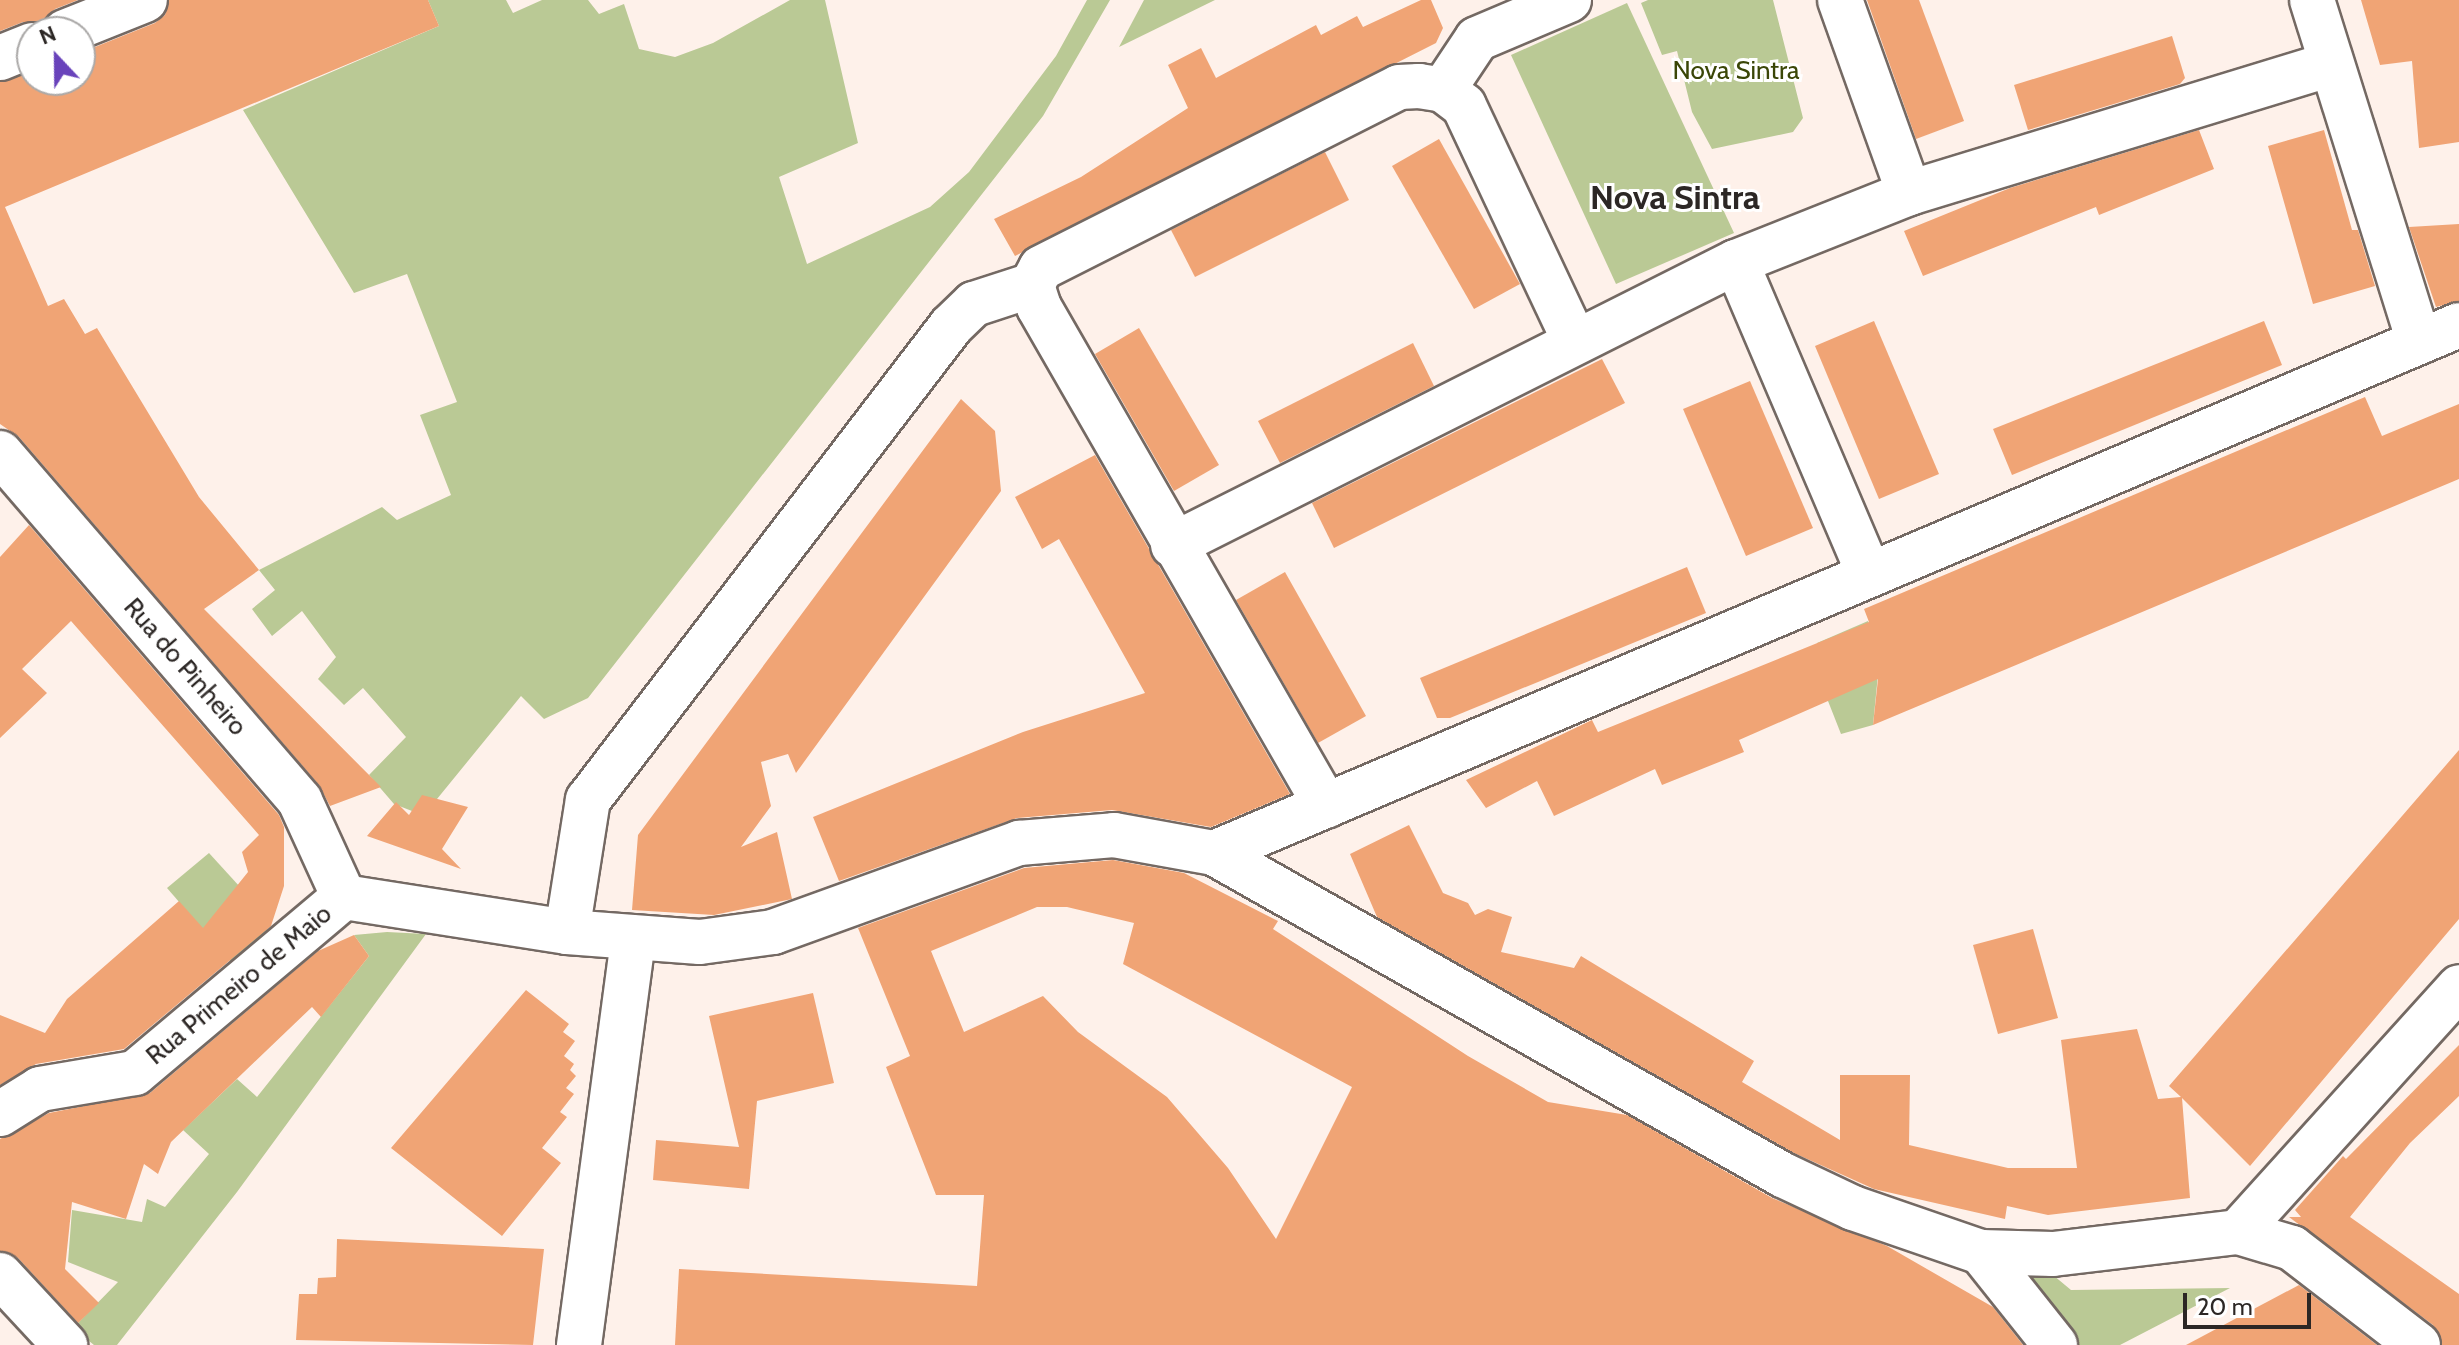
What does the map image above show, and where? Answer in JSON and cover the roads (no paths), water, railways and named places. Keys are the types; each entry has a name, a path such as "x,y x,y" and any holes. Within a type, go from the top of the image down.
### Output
{"street":[{"path":"96,20 145,0"},
{"path":"1443,90 1477,39 1569,0"},
{"path":"1840,0 1909,193"},
{"path":"2312,0 2419,342"},
{"path":"1173,545 1574,340 1736,262 1909,193 2330,64"},
{"path":"567,932 588,800 951,326 974,304 1032,285 1041,268 1057,257 1399,87 1443,90 1464,106 1574,340"},
{"path":"1736,262 1869,574"},
{"path":"1032,285 1039,307 1173,545 1326,806"},
{"path":"1214,853 2459,325"},
{"name":"Rua do Pinheiro","path":"0,453 300,801 344,897"},
{"path":"344,897 567,932 700,942 773,932 982,854 1059,836 1114,835 1214,853 1783,1175 1853,1208 1981,1252 2053,1254 2238,1232 2292,1248 2418,1345"},
{"name":"Rua Primeiro de Maio","path":"0,1114 40,1089 135,1073 344,897"},
{"path":"579,1345 633,938"},
{"path":"2238,1232 2459,987"},
{"path":"1981,1252 2055,1345"},
{"path":"0,1275 65,1345"}],"district":[{"name":"Nova Sintra","path":"1675,198"}]}
